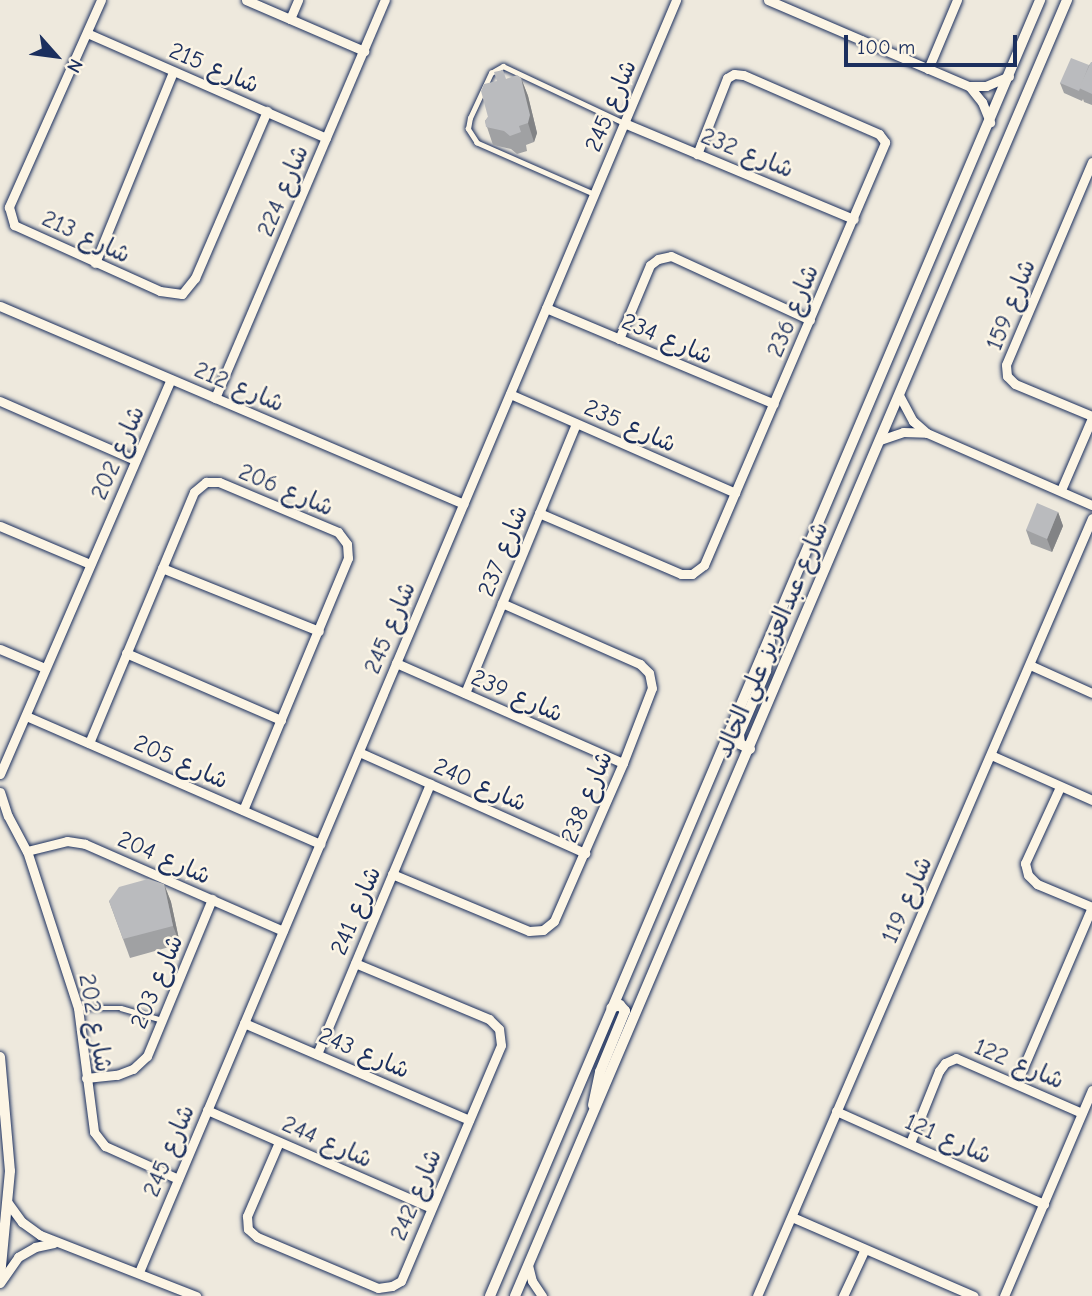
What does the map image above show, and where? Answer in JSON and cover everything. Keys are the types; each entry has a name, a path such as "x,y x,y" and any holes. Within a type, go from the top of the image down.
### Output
{"street":[{"name":"شارع 213","path":"101,0 9,207 14,225 160,291 182,294 195,278 267,111"},
{"path":"246,0 364,51"},
{"path":"290,19 298,0"},
{"name":"شارع 224","path":"215,398 385,0"},
{"name":"شارع 245","path":"139,1272 676,0"},
{"path":"768,0 969,86 995,83 1010,75"},
{"path":"928,69 957,0"},
{"name":"شارع عبدالعزيز علي الخالد","path":"490,1296 1040,0"},
{"name":"شارع عبدالعزيز علي الخالد","path":"515,1296 1067,0"},
{"name":"شارع 215","path":"87,33 327,138"},
{"path":"94,263 173,72"},
{"name":"شارع 236","path":"539,513 681,574 692,574 704,565 885,142 880,134 743,75 734,74 727,78 698,154"},
{"path":"969,86 982,103 990,122"},
{"name":"شارع 232","path":"624,123 854,219"},
{"name":"شارع 159","path":"1092,162 1006,365 1007,376 1015,384 1092,417"},
{"path":"937,244 947,253 960,253"},
{"path":"619,339 650,265 658,258 671,257 810,320"},
{"path":"929,264 942,266 951,274"},
{"name":"شارع 212","path":"0,306 464,504"},
{"name":"شارع 234","path":"546,308 774,404"},
{"name":"شارع 202","path":"0,774 171,379"},
{"name":"شارع 235","path":"510,394 735,493"},
{"path":"899,395 913,421 927,433 1092,505"},
{"path":"0,401 135,460"},
{"path":"1061,490 1092,417"},
{"name":"شارع 237","path":"465,693 576,424"},
{"path":"880,440 903,432 927,433"},
{"name":"شارع 206","path":"89,743 194,492 206,482 219,482 338,532 347,544 348,558 243,810"},
{"name":"شارع 119","path":"757,1296 1092,518"},
{"path":"0,526 90,564"},
{"path":"162,568 319,631"},
{"name":"شارع 238","path":"392,874 529,931 543,930 554,921 622,763 652,688 649,673 640,664 502,603"},
{"path":"750,749 740,744 739,734 766,671 770,634"},
{"path":"0,649 45,668"},
{"path":"126,653 281,720"},
{"name":"شارع 239","path":"396,663 622,763"},
{"path":"1030,665 1092,693"},
{"name":"شارع 205","path":"26,716 320,844"},
{"name":"شارع 240","path":"359,752 585,853"},
{"path":"991,755 1092,800"},
{"name":"شارع 241","path":"317,1054 430,784"},
{"path":"1017,1082 1092,907 1037,884 1028,875 1024,863 1060,787"},
{"name":"شارع 202","path":"0,792 8,816 27,851 78,1008 94,1132 105,1146 178,1179"},
{"name":"شارع 204","path":"27,851 67,841 85,844 283,931"},
{"name":"شارع 203","path":"86,1078 117,1075 133,1069 147,1056 212,899"},
{"name":"شارع 242","path":"279,1142 247,1216 248,1229 257,1237 378,1288 393,1286 401,1281 500,1045 499,1029 489,1019 355,962"},
{"path":"592,1115 600,1072 625,1011 620,1005 611,1008"},
{"name":"شارع 243","path":"244,1023 469,1120"},
{"path":"0,1057 8,1134 8,1203 0,1276"},
{"name":"شارع 122","path":"909,1143 945,1063 956,1058 1082,1112"},
{"path":"1004,1296 1092,1090"},
{"name":"شارع 244","path":"207,1110 432,1208"},
{"name":"شارع 121","path":"836,1111 1044,1203"},
{"path":"8,1203 31,1229 196,1296"},
{"path":"792,1217 864,1251 974,1296"},
{"path":"0,1283 12,1263 26,1251 43,1244 61,1242"},
{"path":"843,1296 864,1251"},
{"path":"528,1265 532,1281 542,1296"}],"lane":[{"path":"594,194 477,144 468,129 470,118 491,73 503,66 624,123"},
{"path":"78,1008 121,1008 162,1020"}],"building":[{"path":"1071,58 1089,65 1079,91 1060,83"},
{"path":"1092,62 1092,94 1079,88"},
{"path":"503,70 506,79 517,75 521,78 530,115 528,123 519,126 521,132 510,136 504,131 486,127 485,121 488,117 481,91 484,84 497,81 494,72"},
{"path":"1037,503 1058,512 1047,539 1026,530"},
{"path":"148,879 164,884 173,926 123,939 109,901 119,887"}]}
